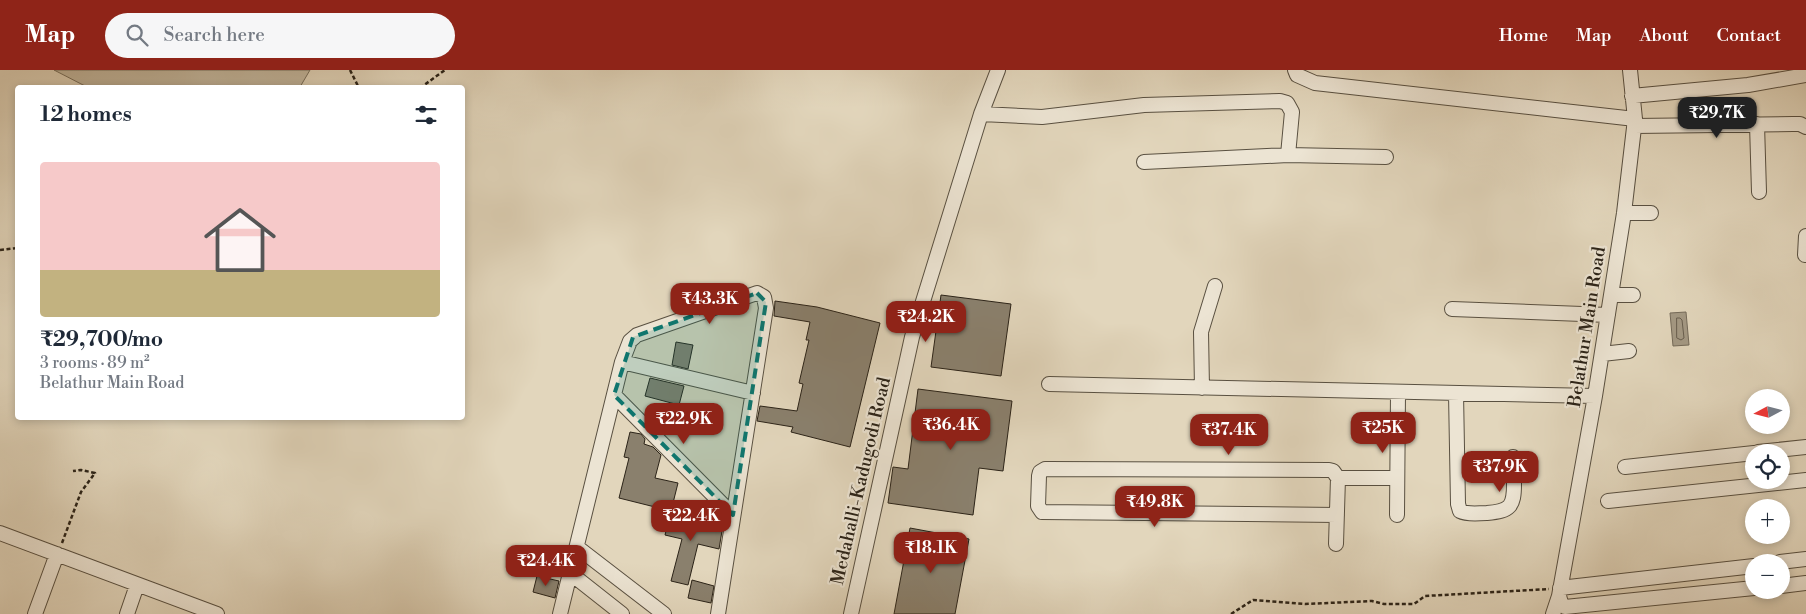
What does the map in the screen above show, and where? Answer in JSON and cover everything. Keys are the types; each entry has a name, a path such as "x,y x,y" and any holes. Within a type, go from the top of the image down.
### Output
{"street":[{"name":"Medahalli-Kadugodi Road","path":"851,614 912,337 981,114 998,70"},
{"path":"1295,70 1298,75 1314,83 1634,123 1800,124 1806,127"},
{"name":"Belathur Main Road","path":"1553,614 1559,592 1595,396 1624,213 1634,123 1630,70"},
{"path":"1632,96 1748,85 1806,75"},
{"path":"981,114 1036,117 1144,105 1280,102 1288,105 1292,112 1288,155"},
{"path":"1757,124 1759,192"},
{"path":"1144,162 1288,155 1386,157"},
{"path":"1624,213 1651,213"},
{"path":"1805,255 1806,236"},
{"path":"1202,388 1201,332 1215,286"},
{"path":"560,614 622,362 630,341 637,335 757,293 764,297 766,308 718,614"},
{"path":"1611,295 1633,295"},
{"path":"1452,308 1608,315"},
{"path":"1602,354 1629,351"},
{"path":"622,362 753,393"},
{"path":"1048,384 1595,396"},
{"path":"1396,515 1398,393"},
{"path":"1456,393 1458,504 1460,511 1464,513 1501,512 1511,505 1514,498 1513,457"},
{"path":"614,395 733,515"},
{"path":"1790,449 1806,447"},
{"path":"1625,467 1745,454"},
{"path":"1336,544 1337,515 1338,478 1333,471 1329,470 1045,469 1040,472 1039,476 1038,506 1042,512 1337,515"},
{"path":"1338,478 1396,478"},
{"path":"1608,501 1806,480"},
{"path":"0,533 138,585 186,609 217,614"},
{"path":"577,547 664,614"},
{"path":"35,614 58,554"},
{"path":"1790,561 1806,559"},
{"path":"1745,567 1559,592 1561,603 1565,607 1745,589"},
{"path":"570,574 622,614"},
{"path":"1790,585 1806,583"},
{"path":"127,614 138,585"}],"path":[{"path":"350,70 358,85"},
{"path":"424,85 445,70"},
{"path":"0,250 15,248"},
{"path":"58,554 81,492 94,473 81,470 73,471"},
{"path":"1231,614 1253,600 1305,604 1372,601 1384,604 1414,604 1425,596 1559,592"}],"highlighted area":[{"path":"757,293 766,302 733,515 614,395 633,337"}],"shaded area":[{"path":"54,70 310,70 301,85 83,85"}],"water":[{"path":"1686,312 1689,345 1673,346 1670,313"}],"building":[{"path":"941,295 1011,304 1001,376 931,367"},
{"path":"775,301 817,307 880,323 850,447 791,432 793,427 757,421 760,406 797,411 803,384 799,383 809,340 806,340 810,322 774,316"},
{"path":"676,342 693,345 688,369 672,365"},
{"path":"650,378 684,386 679,405 645,396"},
{"path":"918,389 1012,401 1003,471 979,468 973,515 888,503 893,467 908,469"},
{"path":"630,432 641,434 645,439 644,444 653,447 661,455 655,478 678,483 671,511 619,498 629,458 624,457"},
{"path":"671,512 723,525 719,549 698,544 688,585 671,581 682,539 665,535"},
{"path":"910,528 969,539 955,614 894,614"},
{"path":"537,576 559,581 555,598 533,592"},
{"path":"692,580 714,586 711,603 688,598"}]}
